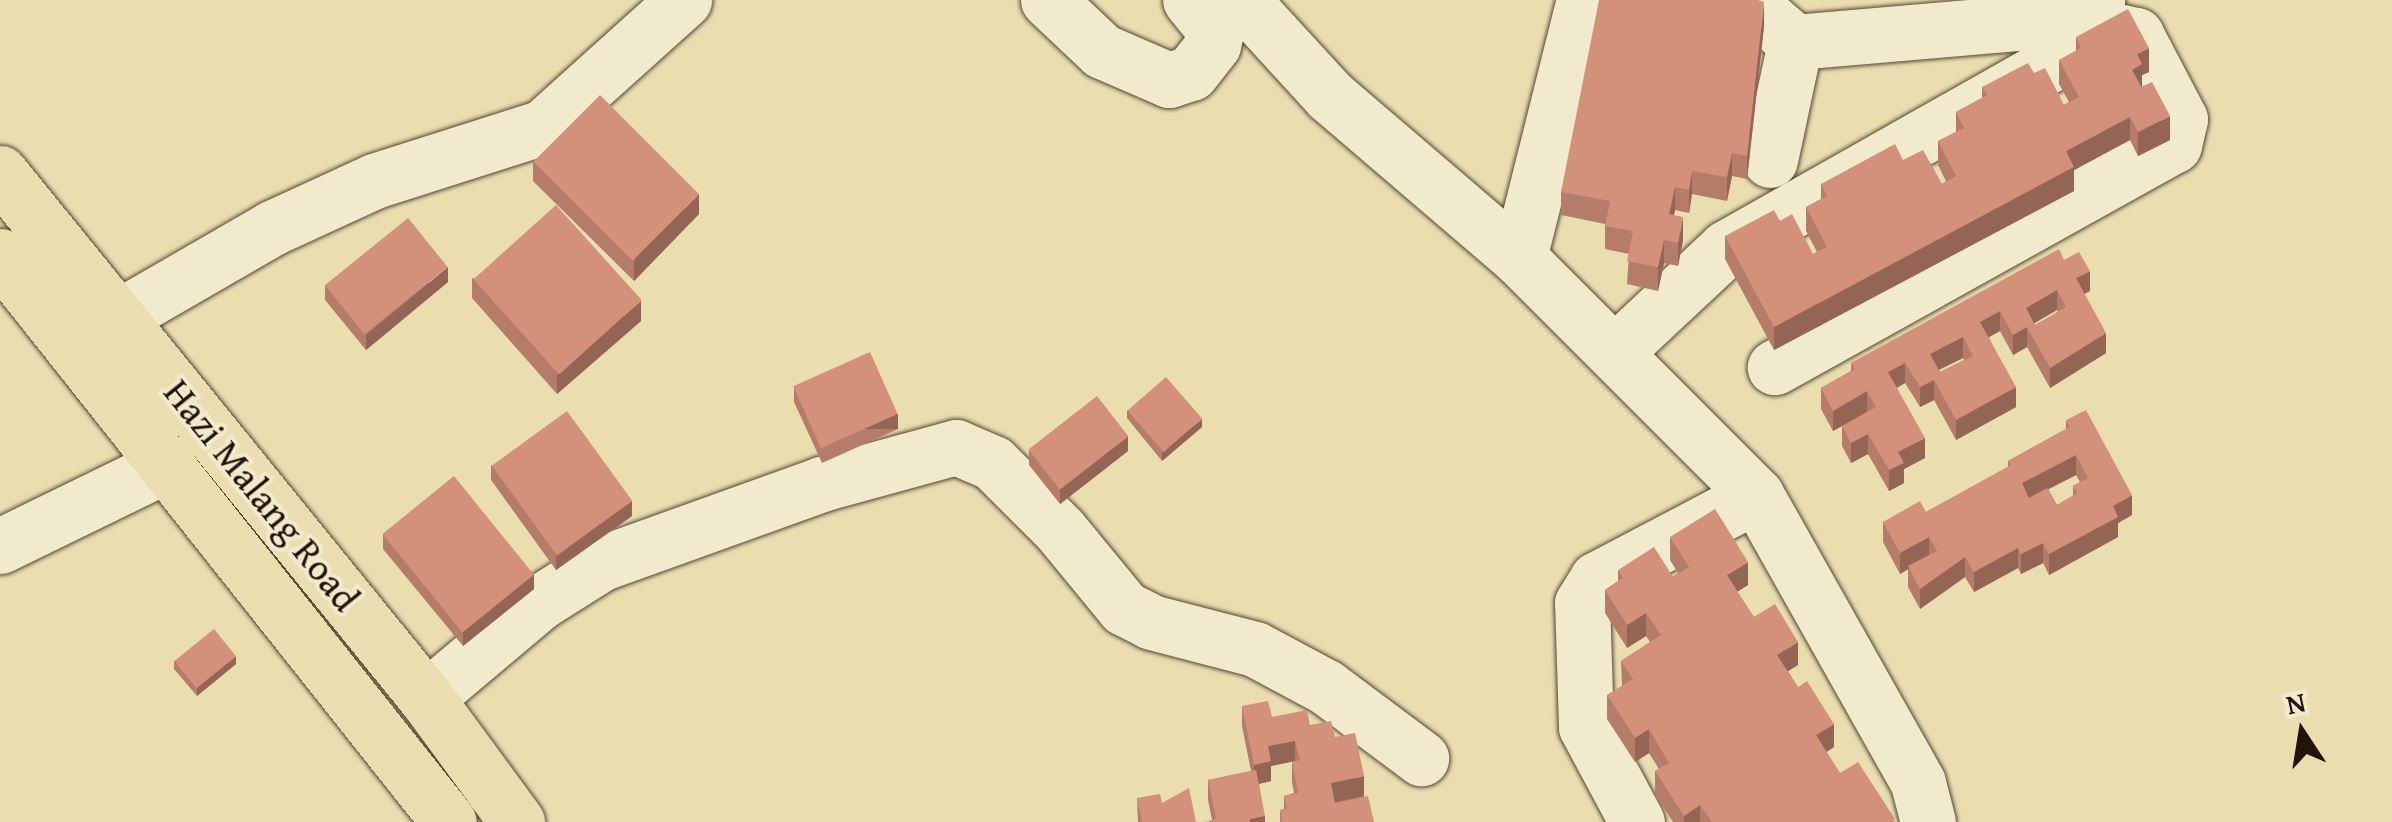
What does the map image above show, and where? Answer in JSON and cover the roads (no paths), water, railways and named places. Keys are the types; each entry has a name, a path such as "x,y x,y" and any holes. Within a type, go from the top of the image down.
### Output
{"main road":[{"name":"Hazi Malang Road","path":"0,172 426,698 517,822"},
{"name":"Hazi Malang Road","path":"0,256 449,822"}],"street":[{"path":"118,317 272,228 374,181 543,128 684,0"},
{"path":"1048,0 1102,51 1168,80 1191,72 1213,46 1216,32 1190,0"},
{"path":"1242,0 1330,96 1518,258 1756,496 1918,784 1928,822"},
{"path":"1518,258 1584,0"},
{"path":"1746,0 1795,42 2063,19 2086,12 2097,0"},
{"path":"1616,352 1726,248 2112,30 2136,36 2180,119 2174,144 1775,367"},
{"path":"1770,160 1795,42"},
{"path":"426,698 540,602 602,563 821,484 956,447 993,463 1060,530 1124,608 1151,622 1255,650 1326,687 1421,758"},
{"path":"0,546 168,464"},
{"path":"1637,822 1586,727 1582,603 1598,579 1756,496"}]}
